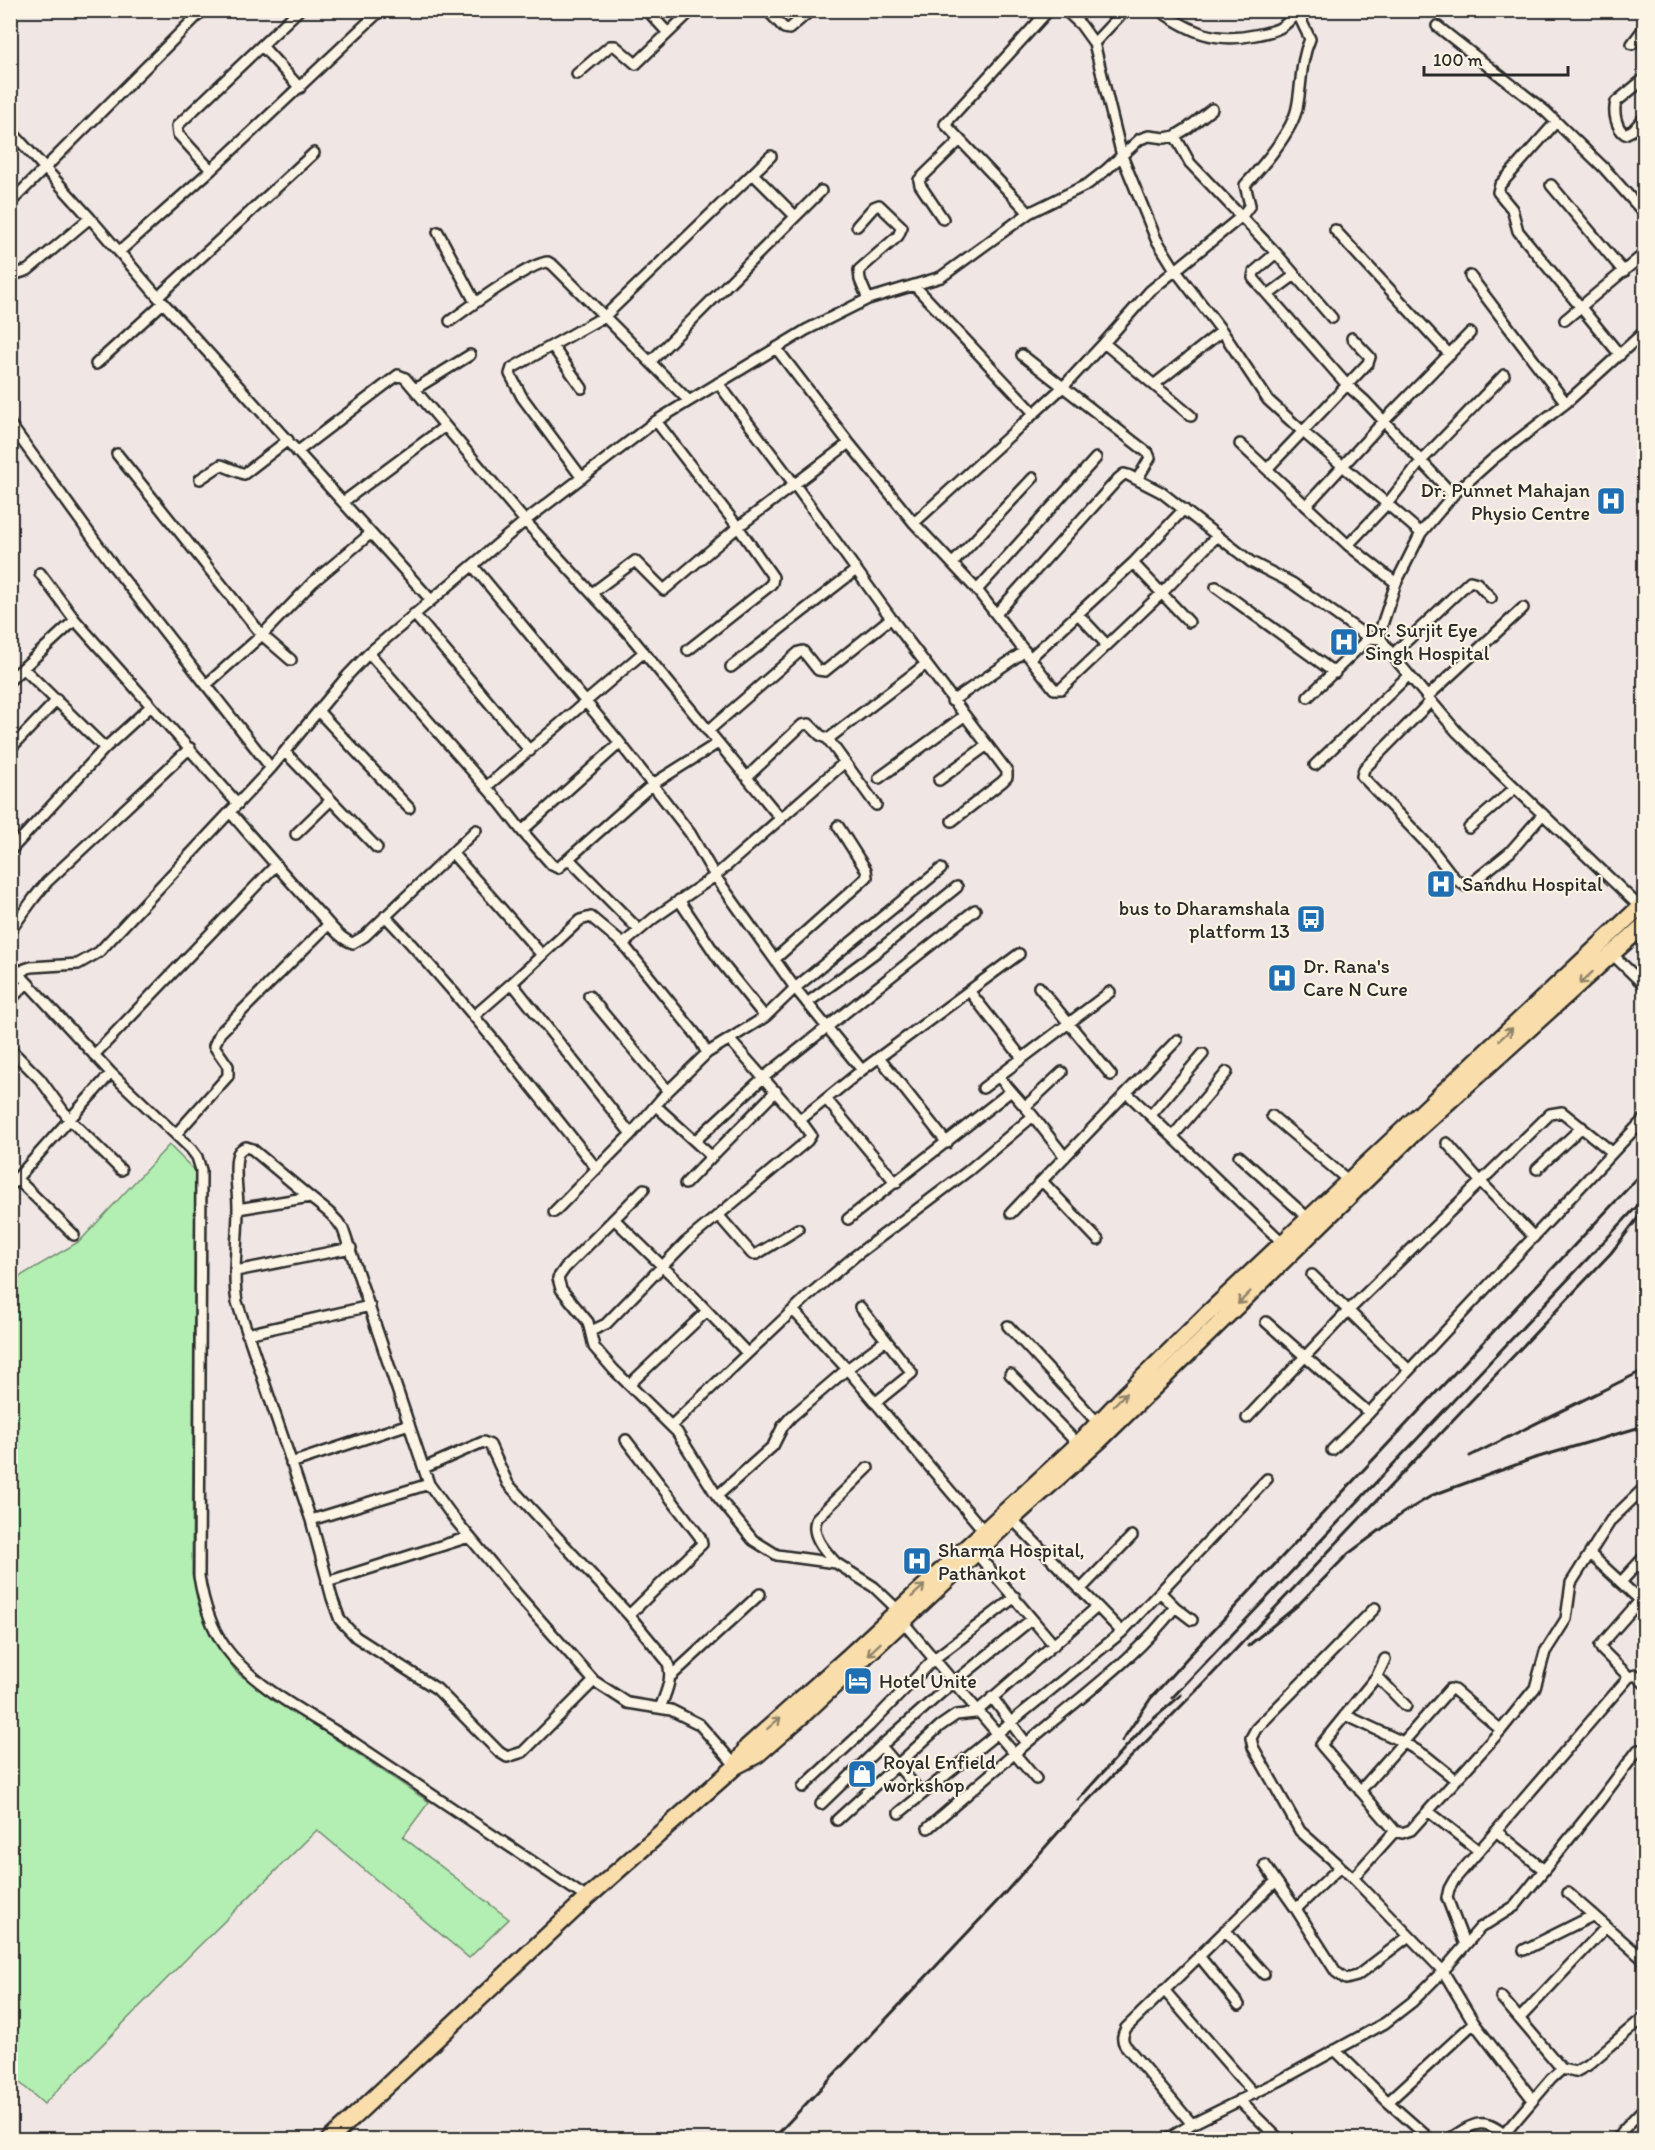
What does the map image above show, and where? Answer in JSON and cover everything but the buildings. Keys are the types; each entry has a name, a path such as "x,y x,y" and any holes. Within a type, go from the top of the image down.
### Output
{"main road":[{"path":"901,1616 984,1531 1078,1444 1206,1315 1643,908"},
{"path":"329,2139 587,1898 736,1766 747,1747 976,1553 1099,1441 1414,1133 1644,925"}],"street":[{"path":"211,170 178,134 177,126 299,10"},
{"path":"119,252 300,88 381,10"},
{"path":"647,10 668,33"},
{"path":"578,74 610,46 615,46 636,64 692,10"},
{"path":"767,10 786,29 789,29 811,10"},
{"path":"1029,213 945,124 1049,10"},
{"path":"1065,10 1094,42 1122,156 1156,239 1176,271 1222,331 1263,394 1302,431 1421,533"},
{"path":"1094,42 1125,10"},
{"path":"914,523 1064,386 1137,303 1242,216 1250,205 1245,185 1265,163 1294,118 1304,53 1310,39 1297,11 1285,26 1277,30 1234,39 1216,38 1187,27 1159,10"},
{"path":"10,203 135,80 199,12"},
{"path":"1437,26 1556,122 1644,213"},
{"path":"1632,44 1644,28"},
{"path":"262,46 300,88"},
{"path":"1644,80 1616,102 1615,106 1617,125 1625,134 1633,130 1644,118"},
{"path":"21,973 31,967 78,964 99,952 271,768 369,653 525,521 656,421 806,330 868,299 941,277 1029,213 1088,184 1144,137 1175,136 1212,109"},
{"path":"1556,122 1500,185 1498,192 1512,209 1518,231 1620,355"},
{"path":"10,130 370,534 432,600"},
{"path":"1175,136 1190,162 1242,216 1332,318"},
{"path":"944,219 920,185 919,180 960,140"},
{"path":"96,364 314,153"},
{"path":"582,478 522,397 510,374 516,366 605,316 771,156"},
{"path":"753,174 795,216"},
{"path":"1551,185 1624,272"},
{"path":"651,361 821,191"},
{"path":"857,226 874,207 879,205 902,227 898,236 859,270 860,280 868,299"},
{"path":"10,276 28,270 90,218"},
{"path":"1335,230 1450,355"},
{"path":"438,232 475,302"},
{"path":"1275,253 1252,276 1347,385 1453,495"},
{"path":"1565,320 1644,254"},
{"path":"450,321 475,302 535,265 548,262 651,361 689,401"},
{"path":"1268,295 1295,275"},
{"path":"1470,276 1566,403"},
{"path":"914,285 1034,413"},
{"path":"1155,384 1222,331"},
{"path":"1643,908 1457,732 1392,655 1381,639 1380,631 1396,583 1421,533 1453,495 1493,459 1566,403 1644,332"},
{"path":"1306,506 1384,421 1470,333"},
{"path":"1268,468 1370,360 1370,357 1352,338"},
{"path":"1104,343 1191,416"},
{"path":"553,347 582,388"},
{"path":"776,348 914,523 977,590 1051,685 1058,690 1161,594 1217,536"},
{"path":"415,389 470,355"},
{"path":"1022,355 1150,455 1138,478"},
{"path":"297,452 398,375 405,378 525,521 644,652 781,819"},
{"path":"1348,545 1386,504 1421,460 1504,375"},
{"path":"718,383 1006,771 1007,777 952,821"},
{"path":"656,421 738,527 771,572 773,580 768,587 688,650"},
{"path":"10,424 114,567 271,768"},
{"path":"343,502 444,427"},
{"path":"201,479 221,465 244,474 288,440"},
{"path":"592,593 635,561 664,590 738,527 849,443"},
{"path":"1240,444 1348,545 1396,583"},
{"path":"117,454 262,635 291,660"},
{"path":"977,590 1096,458"},
{"path":"996,614 1122,476 1128,475 1138,478 1184,509 1251,562 1292,583 1369,638 1381,639"},
{"path":"953,563 1033,478"},
{"path":"952,701 1028,655 1078,614 1133,564 1184,509"},
{"path":"206,686 262,635 313,582 370,534"},
{"path":"1133,564 1189,622"},
{"path":"473,566 653,784 690,833 715,876 795,988 862,1070"},
{"path":"731,667 856,570"},
{"path":"40,573 75,620 238,804"},
{"path":"1392,655 1470,581 1474,581 1491,598"},
{"path":"1216,587 1335,673"},
{"path":"1523,608 1429,699 1364,769 1362,776 1431,848 1455,879 1466,886 1510,852 1543,814"},
{"path":"414,614 530,751"},
{"path":"1078,614 1106,644"},
{"path":"708,731 799,652 803,651 818,670 825,671 891,618"},
{"path":"10,680 75,620"},
{"path":"1308,697 1369,638"},
{"path":"486,787 586,704 644,652"},
{"path":"369,653 522,831 558,868 653,784 718,742"},
{"path":"828,739 926,664"},
{"path":"23,668 105,748"},
{"path":"1315,765 1409,675"},
{"path":"10,749 57,700"},
{"path":"10,851 105,748 151,706"},
{"path":"319,712 409,808"},
{"path":"879,778 964,716"},
{"path":"747,777 802,725 809,724 826,740 828,739 876,805"},
{"path":"522,831 620,743"},
{"path":"939,780 986,746"},
{"path":"10,931 47,882 190,748"},
{"path":"285,752 377,848"},
{"path":"622,945 679,900 715,876 845,762"},
{"path":"1469,828 1515,788"},
{"path":"296,834 331,800"},
{"path":"230,812 275,866 329,924 347,941 353,943 365,936 476,830"},
{"path":"775,959 867,877 866,870 838,826"},
{"path":"452,853 542,955"},
{"path":"569,859 639,930"},
{"path":"94,1055 275,866"},
{"path":"554,1212 632,1134 668,1091 707,1053 765,1017 795,988 941,869"},
{"path":"807,1003 879,950 957,887"},
{"path":"679,900 720,961 765,1017"},
{"path":"696,1140 764,1077 975,910"},
{"path":"385,916 418,950 474,1016 596,1168"},
{"path":"474,1016 580,920 588,916 622,945 698,1037 707,1053"},
{"path":"176,1134 228,1076 228,1066 214,1046 220,1033 329,924"},
{"path":"800,1120 879,1057 1019,954"},
{"path":"1612,954 1644,985"},
{"path":"10,964 21,973 27,983 111,1073 176,1134 196,1157 201,1170 198,1552 202,1597 208,1616 225,1647 240,1664 279,1696 419,1785 587,1898"},
{"path":"10,1000 27,983"},
{"path":"512,983 632,1134"},
{"path":"1039,987 1111,1075"},
{"path":"970,992 1022,1058"},
{"path":"983,1088 1110,992"},
{"path":"589,996 668,1091"},
{"path":"591,1330 606,1324 686,1242 810,1138 810,1132 729,1039"},
{"path":"1011,1213 1177,1040"},
{"path":"10,1049 40,1079 69,1119 121,1170"},
{"path":"1151,1115 1203,1054"},
{"path":"879,1057 947,1143"},
{"path":"1026,1106 1062,1072"},
{"path":"1173,1136 1227,1072"},
{"path":"74,1235 14,1183 111,1073"},
{"path":"998,1076 1026,1106 1065,1157"},
{"path":"685,1184 776,1091"},
{"path":"848,1219 1011,1091"},
{"path":"1127,1092 1284,1244"},
{"path":"826,1099 896,1183"},
{"path":"656,1106 711,1156"},
{"path":"1247,1418 1349,1310 1550,1114 1562,1112 1612,1152"},
{"path":"671,1426 793,1310 849,1262 968,1171 1033,1116"},
{"path":"1272,1116 1348,1181"},
{"path":"1332,1450 1644,1119"},
{"path":"1537,1169 1582,1127"},
{"path":"1447,1143 1534,1237"},
{"path":"594,1681 523,1752 507,1757 499,1752 437,1689 348,1630 335,1610 310,1520 247,1334 236,1294 237,1155 241,1150 246,1147 252,1149 338,1220 351,1248 429,1484 469,1537 594,1681 628,1703 681,1714 699,1724 736,1766"},
{"path":"1239,1156 1309,1219"},
{"path":"1042,1181 1098,1240"},
{"path":"644,1189 565,1268 558,1278 561,1289 588,1322 594,1347 629,1385 678,1432 717,1496 753,1540 770,1552 784,1557 836,1563"},
{"path":"238,1209 310,1197"},
{"path":"719,1216 752,1254 756,1254 798,1229"},
{"path":"614,1219 747,1353"},
{"path":"236,1271 351,1248"},
{"path":"1312,1275 1409,1370"},
{"path":"247,1334 370,1306"},
{"path":"860,1307 912,1373 875,1403"},
{"path":"793,1310 847,1369 984,1531"},
{"path":"629,1385 707,1311"},
{"path":"1266,1322 1369,1413"},
{"path":"1008,1326 1098,1422"},
{"path":"717,1496 773,1446 787,1421 847,1369 886,1340"},
{"path":"1010,1374 1078,1444"},
{"path":"291,1463 409,1424"},
{"path":"626,1440 702,1544 629,1615"},
{"path":"423,1468 487,1442 508,1484 629,1615 667,1661 671,1669 670,1677 660,1708"},
{"path":"868,1468 817,1518 814,1528 823,1549 836,1563 874,1587 901,1616 977,1711 1036,1779"},
{"path":"899,1813 1122,1632 1267,1479"},
{"path":"310,1520 429,1484"},
{"path":"1385,1659 1377,1676 1321,1744 1395,1831 1402,1833 1411,1830 1502,1730 1535,1688 1545,1652 1566,1619 1572,1583 1611,1520 1644,1488"},
{"path":"1012,1519 1122,1632"},
{"path":"1080,1590 1132,1536"},
{"path":"327,1582 469,1537"},
{"path":"976,1553 1054,1645"},
{"path":"1590,1554 1643,1598 1600,1646 1629,1677"},
{"path":"1621,1582 1644,1557"},
{"path":"1160,1592 1192,1620"},
{"path":"670,1677 760,1594"},
{"path":"803,1787 934,1659 1015,1597"},
{"path":"837,1820 896,1764 950,1719 956,1715 977,1711 1097,1607"},
{"path":"928,1828 1014,1753 1119,1667 1164,1622 1175,1607"},
{"path":"1375,1608 1256,1729 1251,1738 1253,1747 1300,1831 1353,1878 1443,1971 1474,2023 1533,2100"},
{"path":"822,1804 881,1746 954,1682 1032,1619"},
{"path":"1465,1945 1448,1902 1448,1894 1454,1880 1629,1677 1636,1675 1644,1683"},
{"path":"1377,1676 1406,1706"},
{"path":"1360,1791 1450,1689 1502,1730"},
{"path":"992,1697 1026,1743"},
{"path":"1345,1715 1403,1742 1426,1756 1456,1780"},
{"path":"881,1746 922,1794"},
{"path":"1166,2139 1254,2094 1397,2014 1443,1971 1480,1928 1515,1906 1638,1750"},
{"path":"1428,1811 1479,1851"},
{"path":"1353,1878 1395,1831"},
{"path":"1496,1831 1544,1870"},
{"path":"1264,1865 1296,1909 1336,1972 1346,1979 1357,1976 1409,1936"},
{"path":"1296,1909 1340,1867"},
{"path":"1192,2124 1122,2041 1126,2028 1276,1881"},
{"path":"1568,1893 1644,1960"},
{"path":"1524,1950 1592,1916"},
{"path":"1520,2018 1606,1927"},
{"path":"1225,1930 1264,1974"},
{"path":"1199,1956 1239,2005"},
{"path":"1164,1990 1254,2094"},
{"path":"1501,1997 1562,2069 1575,2072 1588,2066 1644,2018"},
{"path":"1388,2102 1474,2023"},
{"path":"1335,2050 1388,2102 1431,2139"},
{"path":"1448,2139 1469,2127 1485,2123 1492,2125 1505,2138 1533,2100 1562,2069"},
{"path":"1239,2100 1280,2139"},
{"path":"1623,2139 1620,2134 1622,2131 1644,2108"}],"green space":[{"path":"169,1145 195,1171 192,1575 211,1635 237,1673 429,1802 403,1837 509,1919 469,1958 317,1830 44,2104 11,2075 11,1287 22,1275 80,1241"}],"railway":[{"path":"1122,1741 1151,1698 1188,1657 1644,1171"},
{"path":"1172,1698 1644,1199"},
{"path":"772,2140 1004,1894 1070,1819 1203,1684 1611,1253 1644,1210"},
{"path":"1470,1456 1644,1370"},
{"path":"1248,1646 1298,1605 1348,1554 1403,1513 1433,1495 1532,1459 1644,1426"},
{"path":"1078,1800 1143,1728 1181,1695"}],"place":[{"name":"Dr. Punnet Mahajan Physio Centre","path":"1611,501"},
{"name":"Dr. Surjit Eye Singh Hospital","path":"1344,642"},
{"name":"Sandhu Hospital","path":"1441,884"},
{"name":"bus to Dharamshala platform 13","path":"1311,919"},
{"name":"Dr. Rana's Care N Cure","path":"1282,978"},
{"name":"Sharma Hospital, Pathankot","path":"917,1561"},
{"name":"Hotel Unite","path":"858,1681"},
{"name":"Royal Enfield workshop","path":"862,1774"}]}
